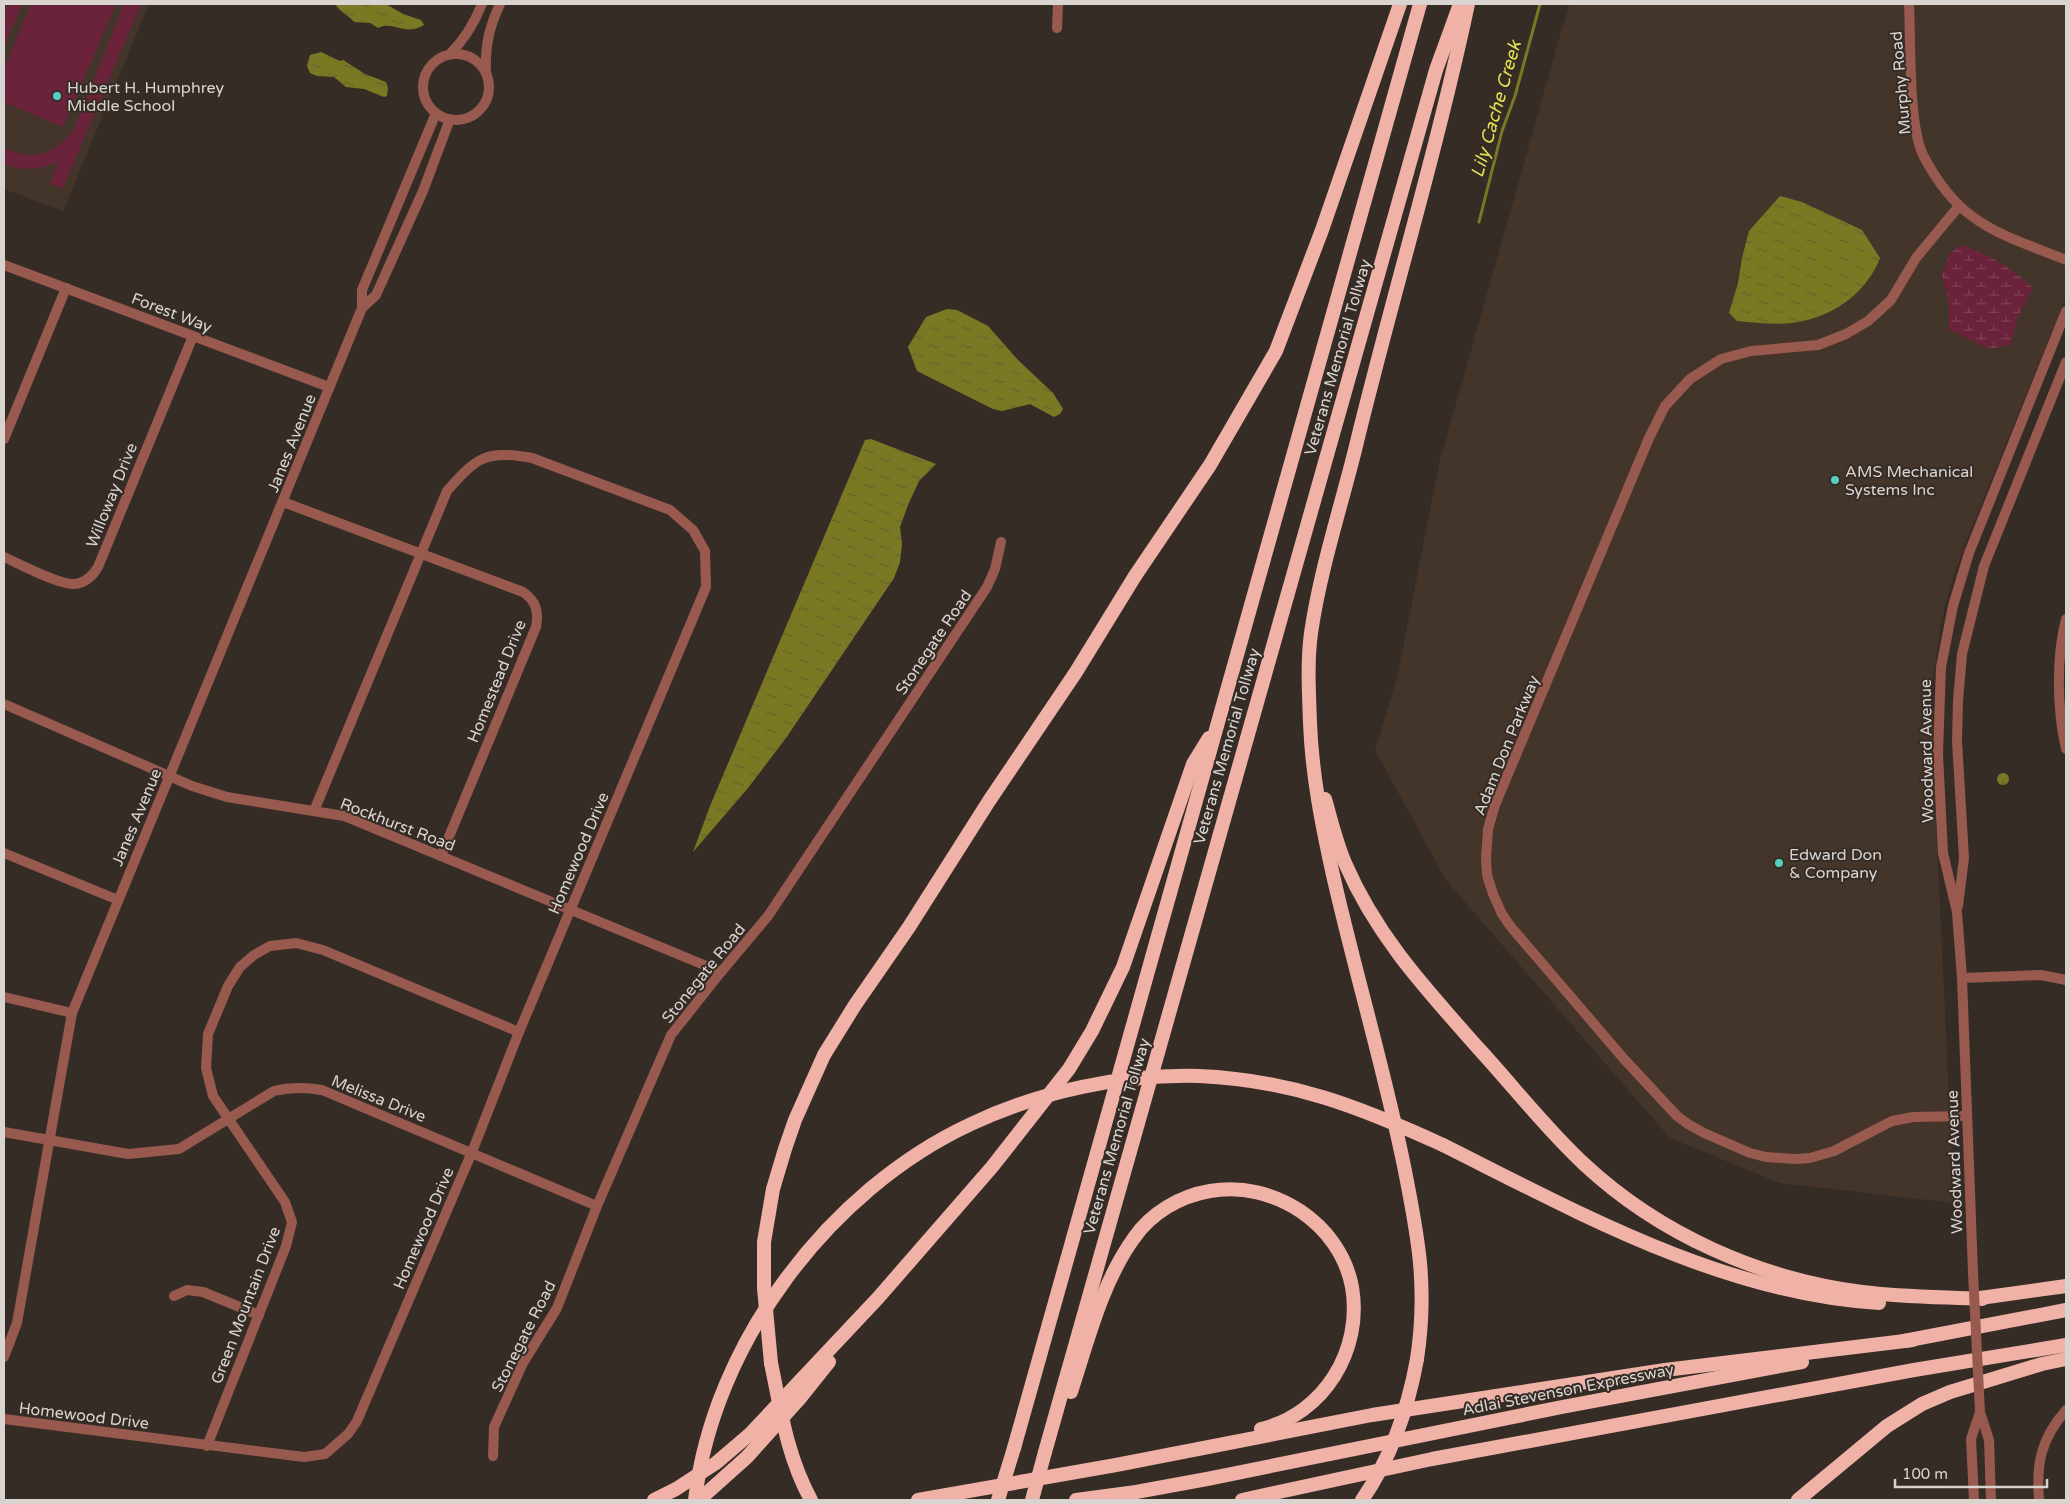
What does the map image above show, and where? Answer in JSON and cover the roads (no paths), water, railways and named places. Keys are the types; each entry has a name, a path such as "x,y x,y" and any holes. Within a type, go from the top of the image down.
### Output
{"highway":[{"path":"811,1500 797,1475 786,1437 771,1362 764,1288 764,1242 773,1190 795,1120 824,1055 855,1005 909,927 989,801 1076,672 1135,576 1210,465 1276,351 1322,230 1400,4"},
{"name":"Veterans Memorial Tollway","path":"998,1500 1420,4"},
{"name":"Veterans Memorial Tollway","path":"1032,1500 1436,70 1460,4"},
{"path":"1362,1500 1387,1458 1400,1426 1412,1385 1422,1326 1421,1262 1393,1113 1344,921 1321,817 1311,750 1308,673 1311,634 1321,582 1449,90 1468,4"},
{"path":"654,1500 676,1489 716,1463 750,1434 878,1298 992,1168 1068,1070 1092,1030 1123,967 1193,764 1218,725"},
{"path":"1311,750 1344,861 1360,894 1386,938 1427,990 1566,1146 1599,1178 1624,1198 1673,1229 1716,1251 1771,1272 1860,1292 1982,1298"},
{"path":"695,1500 708,1433 722,1392 752,1331 778,1291 803,1258 837,1221 867,1192 917,1155 972,1124 1024,1103 1084,1087 1131,1080 1196,1076 1261,1082 1306,1091 1378,1115 1594,1220 1722,1272 1768,1286 1821,1298 1860,1302 1934,1303 2066,1286"},
{"path":"1049,1437 1067,1405 1088,1339 1112,1278 1135,1236 1158,1213 1184,1198 1221,1189 1251,1190 1286,1201 1298,1209 1324,1231 1334,1245 1352,1286 1354,1303 1351,1336 1346,1353 1330,1385 1315,1402 1292,1417 1270,1426 1140,1456 1116,1465"},
{"path":"699,1500 747,1457 801,1397 878,1298"},
{"name":"Adlai Stevenson Expressway","path":"1076,1500 1136,1492 1207,1479 1562,1407 2066,1310"},
{"path":"918,1500 1116,1465 1372,1415 1665,1370 1913,1340"},
{"path":"1242,1500 1432,1459 1904,1371 2066,1345"},
{"path":"1798,1500 1887,1426 1922,1404 1950,1392 2042,1364 2066,1359"}],"street":[{"path":"450,54 463,41 474,25 482,4"},
{"path":"486,73 480,64 461,54 450,54 440,58 432,64 426,73 423,83 428,104 436,113 450,119 462,119 473,115 482,107 488,91 486,44 490,25 500,4"},
{"path":"1057,28 1058,4"},
{"name":"Murphy Road","path":"1909,4 1917,130 1923,154 1951,198 1977,220 1996,231 2066,260"},
{"name":"Janes Avenue","path":"4,1357 17,1323 48,1140 72,1014 362,308 362,290 436,113"},
{"name":"Janes Avenue","path":"362,308 376,295 422,191 450,119"},
{"name":"Adam Don Parkway","path":"1960,206 1916,258 1891,300 1868,321 1846,334 1818,344 1751,351 1721,359 1690,379 1665,406 1649,438 1495,805 1488,828 1486,858 1487,875 1493,894 1511,927 1624,1059 1677,1116 1704,1133 1750,1153 1766,1157 1795,1159 1810,1158 1834,1151 1892,1121 1913,1117 1967,1116"},
{"name":"Forest Way","path":"4,265 329,387"},
{"path":"4,439 66,288"},
{"name":"Woodward Avenue","path":"1991,1500 1989,1440 1980,1412 1962,978 1957,912 1943,853 1938,720 1941,667 1944,645 1959,581 2066,312"},
{"name":"Willoway Drive","path":"4,557 66,583 79,583 92,577 98,567 193,336"},
{"name":"Woodward Avenue","path":"1957,912 1964,858 1957,741 1962,654 1970,615 1984,566 2066,362"},
{"name":"Homewood Drive","path":"4,1419 304,1457 325,1454 348,1434 357,1421 472,1152 519,1032 706,587 704,551 693,530 670,510 532,458 510,454 489,456 469,466 447,491 314,811"},
{"name":"Homestead Drive","path":"283,502 522,592 534,601 538,617 536,627 441,856"},
{"name":"Stonegate Road","path":"493,1456 494,1427 523,1363 557,1308 597,1206 671,1035 720,972 768,916 982,596 995,569 1001,542"},
{"path":"2066,619 2059,671 2060,705 2066,749"},
{"name":"Rockhurst Road","path":"4,704 192,786 227,797 344,816 720,972"},
{"path":"4,853 118,900"},
{"name":"Green Mountain Drive","path":"207,1446 286,1246 292,1222 285,1202 213,1096 206,1068 208,1034 228,986 240,967 254,954 270,946 296,943 323,950 519,1032"},
{"path":"1962,978 2041,975 2066,980"},
{"path":"4,997 72,1014"},
{"name":"Melissa Drive","path":"4,1132 128,1154 179,1149 274,1091 286,1088 312,1088 322,1090 472,1152 597,1206"},
{"path":"174,1296 187,1290 202,1292 259,1315"},
{"path":"2039,1500 2038,1470 2041,1451 2048,1435 2066,1410"},
{"name":"Woodward Avenue","path":"1974,1500 1971,1439 1980,1412"}],"water":[{"path":"335,4 386,4 403,14 421,20 424,25 411,29 389,26 378,28 370,23 354,22"},
{"path":"321,52 340,61 343,60 365,74 386,82 388,88 387,96 384,97 364,89 346,87 334,77 317,76 310,73 307,66 310,55"},
{"path":"1780,196 1802,202 1862,230 1880,258 1875,270 1859,290 1850,299 1828,313 1816,318 1787,323 1770,324 1737,321 1729,313 1738,283 1749,231"},
{"path":"947,309 957,310 988,326 1018,360 1053,393 1063,409 1060,414 1054,417 1030,404 1002,411 993,409 917,371 908,347 926,317"},
{"path":"871,439 936,464 919,481 908,505 900,527 902,544 900,562 894,578 786,738 748,788 693,852 710,806 865,440"},
{"path":"2001,773 2005,773 2009,779 2005,785 2001,785 1997,781 1997,777"}],"waterway":[{"name":"Lily Cache Creek","path":"1479,222 1502,131 1515,96 1540,4"}],"place":[{"name":"Hubert H. Humphrey Middle School","path":"57,96"},
{"name":"AMS Mechanical Systems Inc","path":"1835,480"},
{"name":"Edward Don & Company","path":"1779,863"}]}
